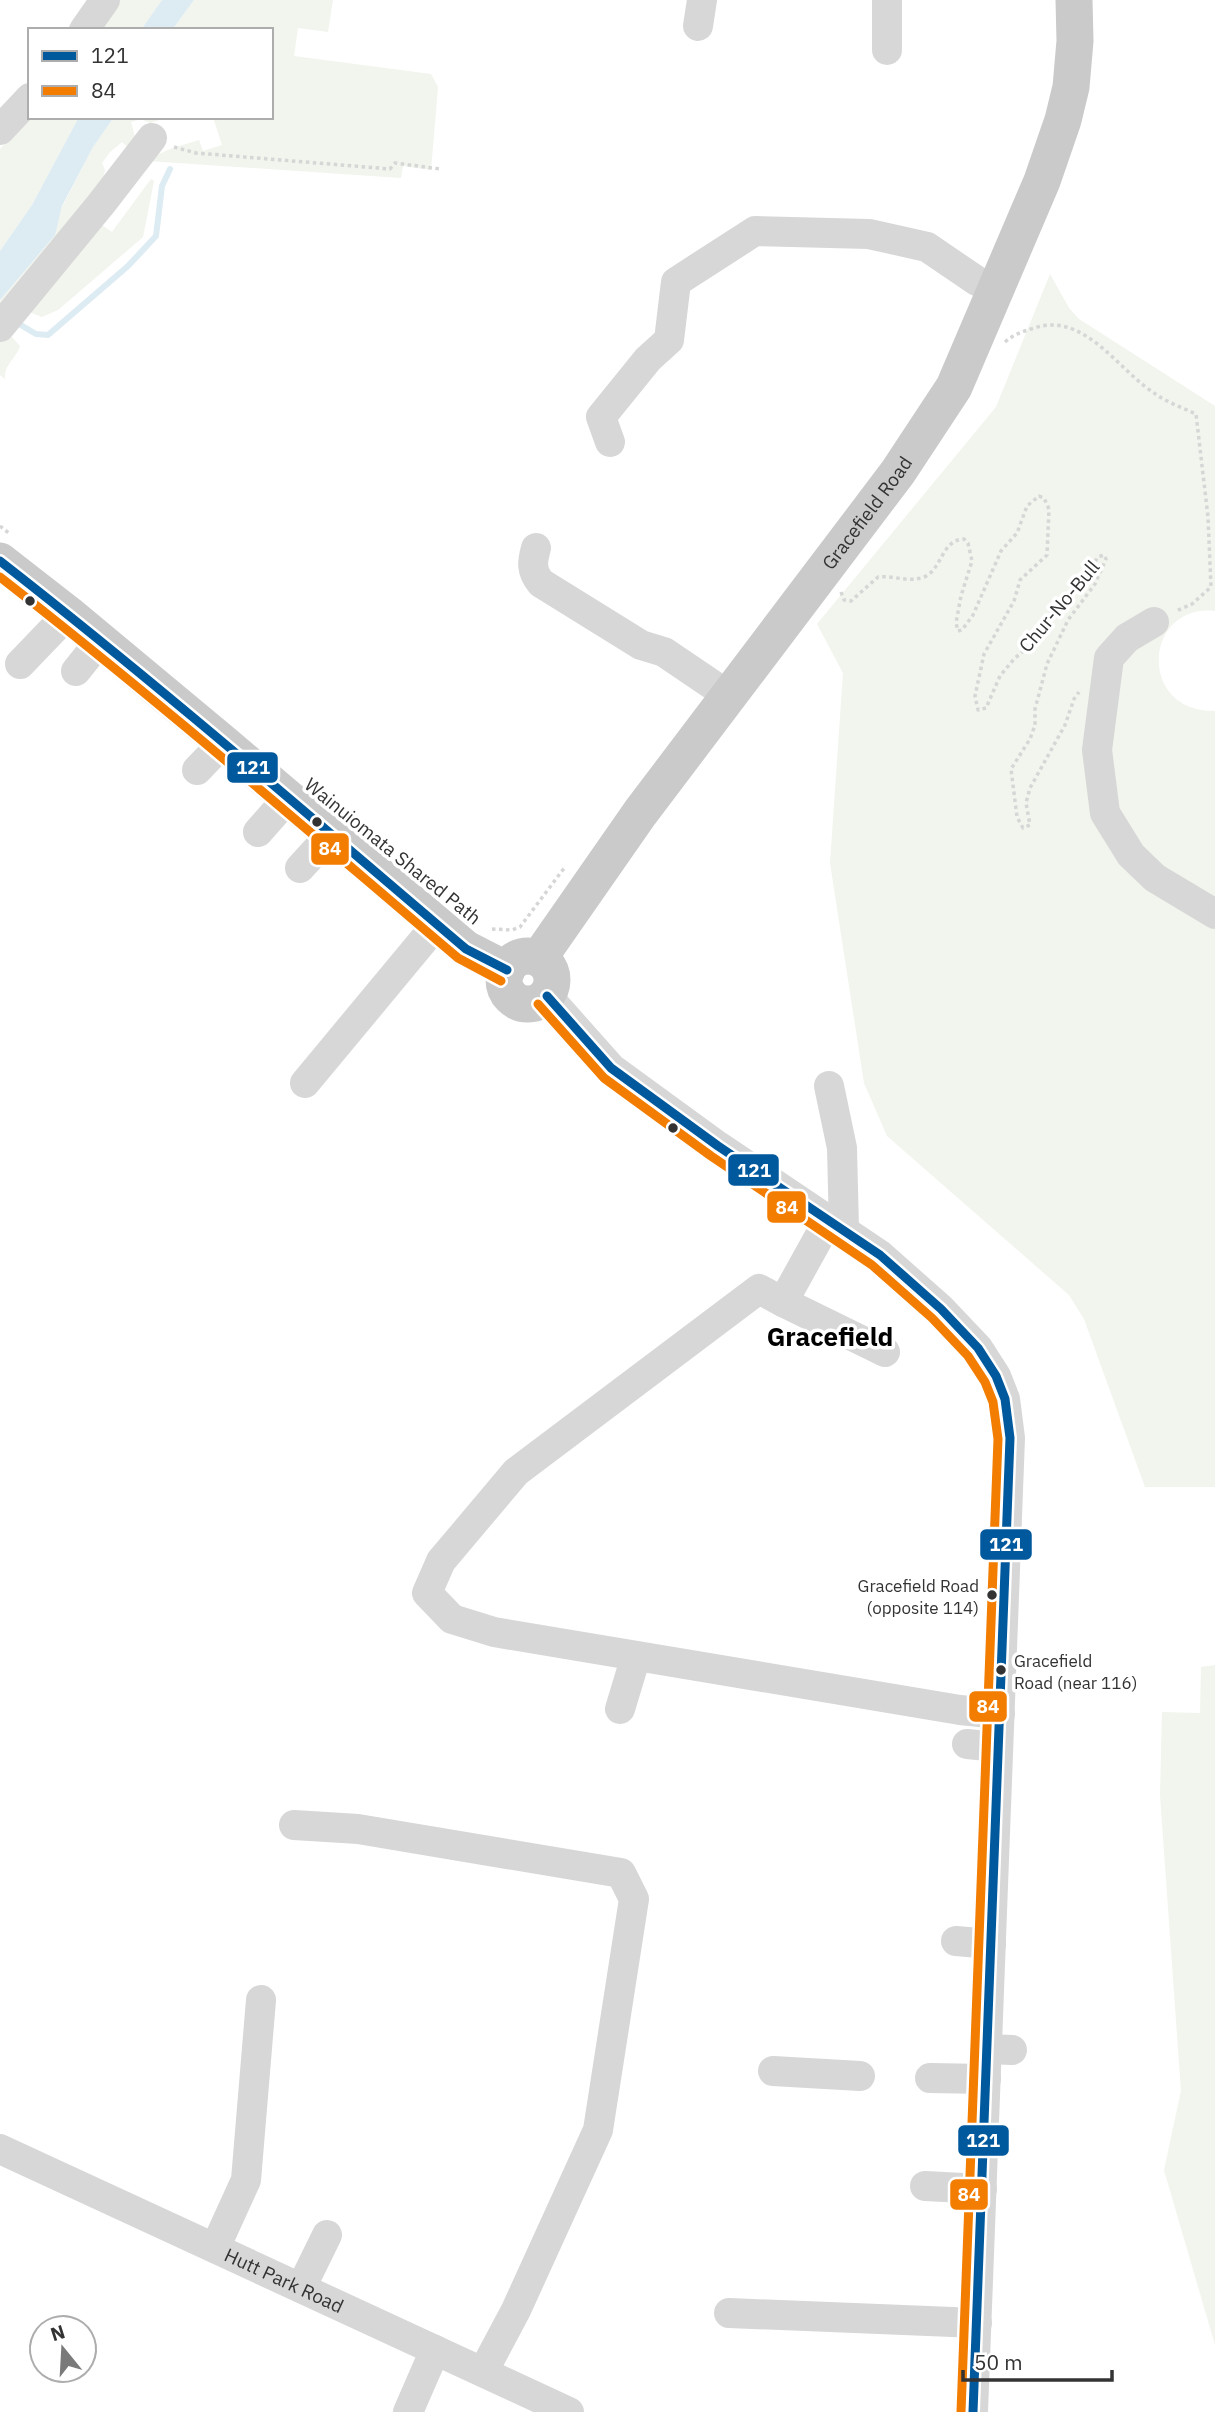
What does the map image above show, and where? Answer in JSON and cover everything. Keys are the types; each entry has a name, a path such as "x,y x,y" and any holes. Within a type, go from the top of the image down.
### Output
{"main road":[{"name":"Gracefield Road","path":"523,964 729,696 927,430 954,387 1042,181 1063,120 1071,87 1075,41 1073,4"},
{"path":"5,548 68,614 466,949 523,964 505,986 515,1000 532,1004 547,996"}],"street":[{"path":"85,28 105,0"},
{"path":"887,0 887,50"},
{"path":"0,130 28,100"},
{"path":"0,327 152,138"},
{"path":"610,442 601,417 648,359 669,340 676,282 755,231 869,234 927,247 977,281 996,290"},
{"path":"536,548 532,563 534,575 541,583 641,645 664,652 729,696"},
{"path":"20,664 68,614"},
{"path":"1154,622 1127,638 1109,658 1097,750 1105,813 1131,855 1155,878 1215,914"},
{"path":"76,671 100,641"},
{"path":"197,770 223,743"},
{"path":"258,832 288,798"},
{"path":"300,868 331,834"},
{"path":"305,1083 437,923"},
{"path":"547,996 611,1068 718,1146 880,1255 941,1309 978,1348 996,1376 1005,1399 1010,1438 991,1944 999,2049 986,2079 973,2412"},
{"path":"783,1302 837,1224 842,1148 829,1086"},
{"path":"885,1352 760,1289 516,1472 442,1561 427,1593 452,1619 494,1632 960,1710 1000,1714"},
{"path":"620,1709 636,1656"},
{"path":"967,1744 998,1747"},
{"path":"294,1825 370,1831 621,1873 634,1899 598,2130 516,2309 483,2372"},
{"path":"956,1941 991,1944"},
{"path":"215,2248 246,2180 261,2000"},
{"path":"773,2071 860,2076"},
{"path":"930,2078 986,2079"},
{"name":"Hutt Park Road","path":"0,2150 563,2411"},
{"path":"925,2186 982,2189"},
{"path":"301,2288 327,2235"},
{"path":"729,2313 977,2323"},
{"path":"408,2412 435,2350"}],"path":[{"path":"152,138 177,149 196,153 390,169 395,163 440,169"},
{"path":"1003,344 1014,335 1044,325 1068,326 1086,336 1157,396 1196,414 1208,517 1210,587 1192,604 1154,622"},
{"name":"Chur-No-Bull","path":"840,586 842,598 848,602 854,600 878,577 911,580 923,577 929,574 951,544 964,539 968,543 972,561 956,622 958,631 962,630 973,615 1001,551 1017,533 1027,506 1039,496 1044,498 1049,509 1047,555 1020,580 1014,601 984,654 975,696 978,710 986,708 1000,676 1014,659 1036,640 1053,609 1080,585 1098,557 1104,555 1106,559 1095,584 1068,620 1047,664 1035,709 1035,725 1011,769 1017,817 1023,828 1030,825 1026,803 1037,773 1065,725 1077,694 1086,692"},
{"path":"0,526 5,548"},
{"name":"Wainuiomata Shared Path","path":"490,929 512,930 520,927 572,859"}],"shaded area":[{"path":"119,0 162,0 142,28 98,28"},
{"path":"162,0 194,0 173,28 142,28"},
{"path":"194,0 333,0 328,32 298,28 294,56 431,74 438,87 431,170 403,166 401,178 148,161 166,151 199,140 203,151 222,145 214,119 273,119 273,28 173,28"},
{"path":"28,119 78,119 32,205 0,251 0,149"},
{"path":"78,119 113,119 93,147 62,206 55,235 0,300 0,251 32,205"},
{"path":"113,119 141,119 131,122 136,141 131,150 122,142 110,152 102,163 105,170 103,180 0,318 0,300 54,236 62,207 93,147"},
{"path":"141,119 163,119 150,123"},
{"path":"151,179 154,181 143,237 58,310 42,317 29,312 96,221 112,232"},
{"path":"1050,274 1069,308 1079,319 1215,406 1215,611 1191,613 1174,623 1163,639 1159,658 1162,678 1172,695 1189,707 1215,711 1215,1487 1145,1487 1084,1319 1069,1295 887,1136 864,1083 830,863 843,673 817,624 996,407"},
{"path":"0,334 9,334 20,346 6,369 5,379 0,375"},
{"path":"1215,1665 1215,2345 1164,2170 1181,2091 1160,1795 1162,1712 1200,1713 1201,1667"}],"waterway":[{"path":"19,324 36,334 48,335 128,266 156,236 162,186 170,169"}],"transit line":[{"name":"121","path":"0,561 177,704 466,949 507,970"},
{"name":"84","path":"0,577 174,717 458,958 501,981"},
{"name":"121","path":"547,996 611,1068 718,1146 880,1255 941,1309 978,1348 996,1376 1005,1399 1010,1438 973,2412"},
{"name":"84","path":"538,1004 604,1078 711,1156 872,1265 932,1318 968,1356 985,1382 993,1402 998,1439 961,2412"}],"place":[{"name":"Gracefield Road (opposite 114)","path":"992,1595"},
{"name":"Gracefield Road (near 116)","path":"1001,1670"}],"district":[{"name":"Gracefield","path":"830,1337"}]}
